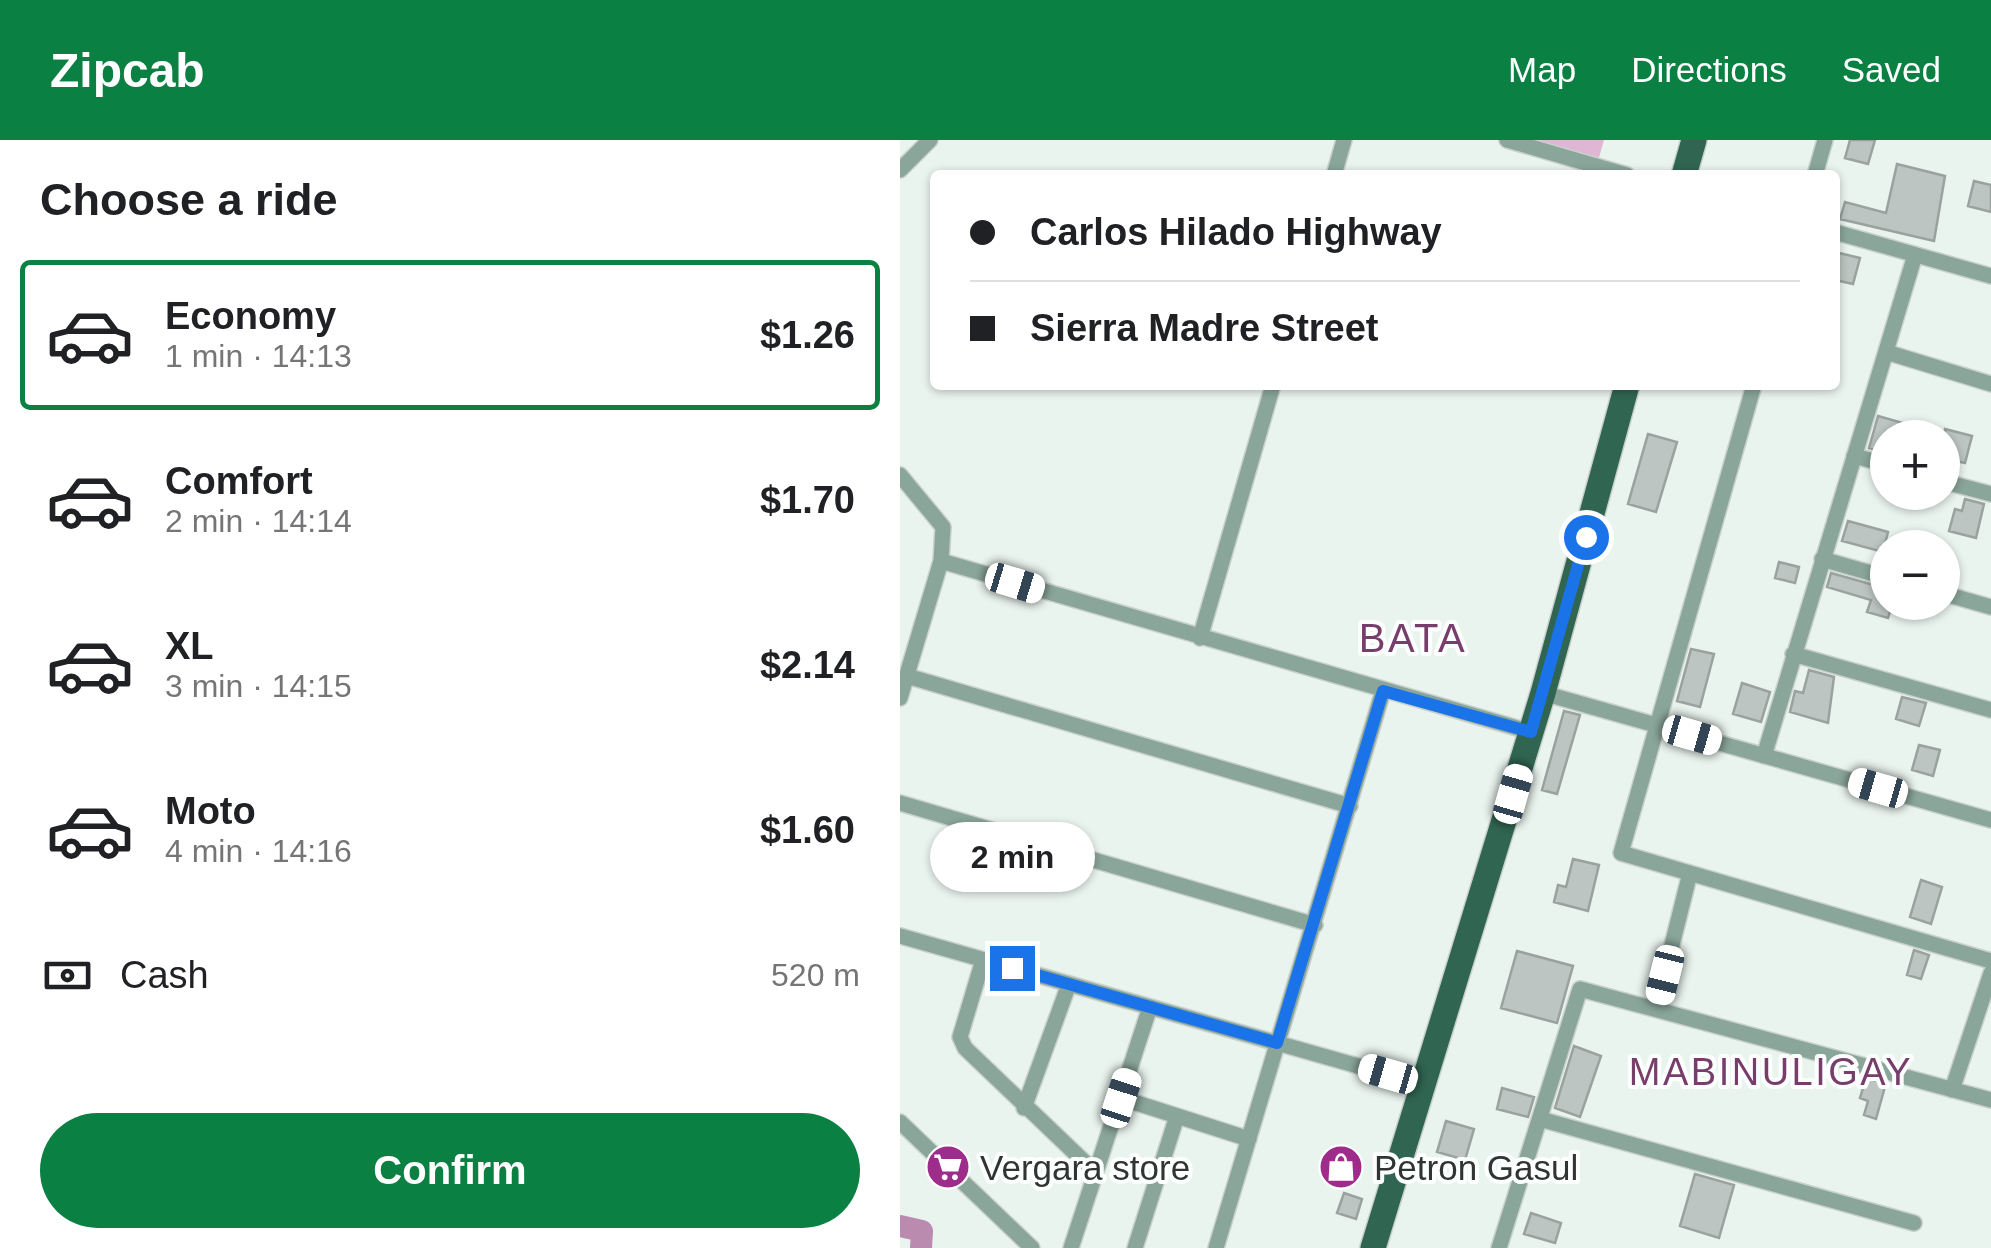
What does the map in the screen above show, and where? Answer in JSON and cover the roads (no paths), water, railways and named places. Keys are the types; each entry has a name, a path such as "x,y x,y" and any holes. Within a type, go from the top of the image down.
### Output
{"main road":[{"path":"1685,170 1694,140"},
{"path":"1372,1248 1543,693 1626,390"}],"street":[{"path":"900,170 930,140"},
{"path":"1335,170 1344,140"},
{"path":"1506,140 1610,170"},
{"path":"1816,170 1825,140"},
{"path":"1840,233 1991,276"},
{"path":"1764,756 1915,255"},
{"path":"1886,352 1991,384"},
{"path":"1200,638 1272,390"},
{"path":"1753,390 1621,852 1991,961"},
{"path":"1854,456 1870,461"},
{"path":"900,475 944,527 941,561 900,698"},
{"path":"1960,486 1991,494"},
{"path":"1822,559 1870,573"},
{"path":"941,561 1531,732"},
{"path":"1960,598 1991,607"},
{"path":"1793,654 1991,710"},
{"path":"907,676 1350,806"},
{"path":"1216,1248 1383,691"},
{"path":"1543,693 1991,820"},
{"path":"900,803 1315,924"},
{"path":"1656,1009 1690,872"},
{"path":"900,936 1425,1085"},
{"path":"983,960 960,1037 986,1073 1096,1173"},
{"path":"1952,1090 1991,973"},
{"path":"1024,1108 1069,984"},
{"path":"1499,1248 1580,989 1991,1100"},
{"path":"1071,1248 1150,1007"},
{"path":"1121,1098 1248,1139"},
{"path":"1136,1248 1177,1116"},
{"path":"1540,1119 1914,1222"},
{"path":"900,1122 1032,1248"}],"waterway":[{"path":"900,1226 922,1231 921,1248"}],"place":[{"name":"Vergara store","path":"948,1167"},
{"name":"Petron Gasul","path":"1341,1167"}],"district":[{"name":"BATA","path":"1413,638"},
{"name":"MABINULIGAY","path":"1771,1072"}]}
